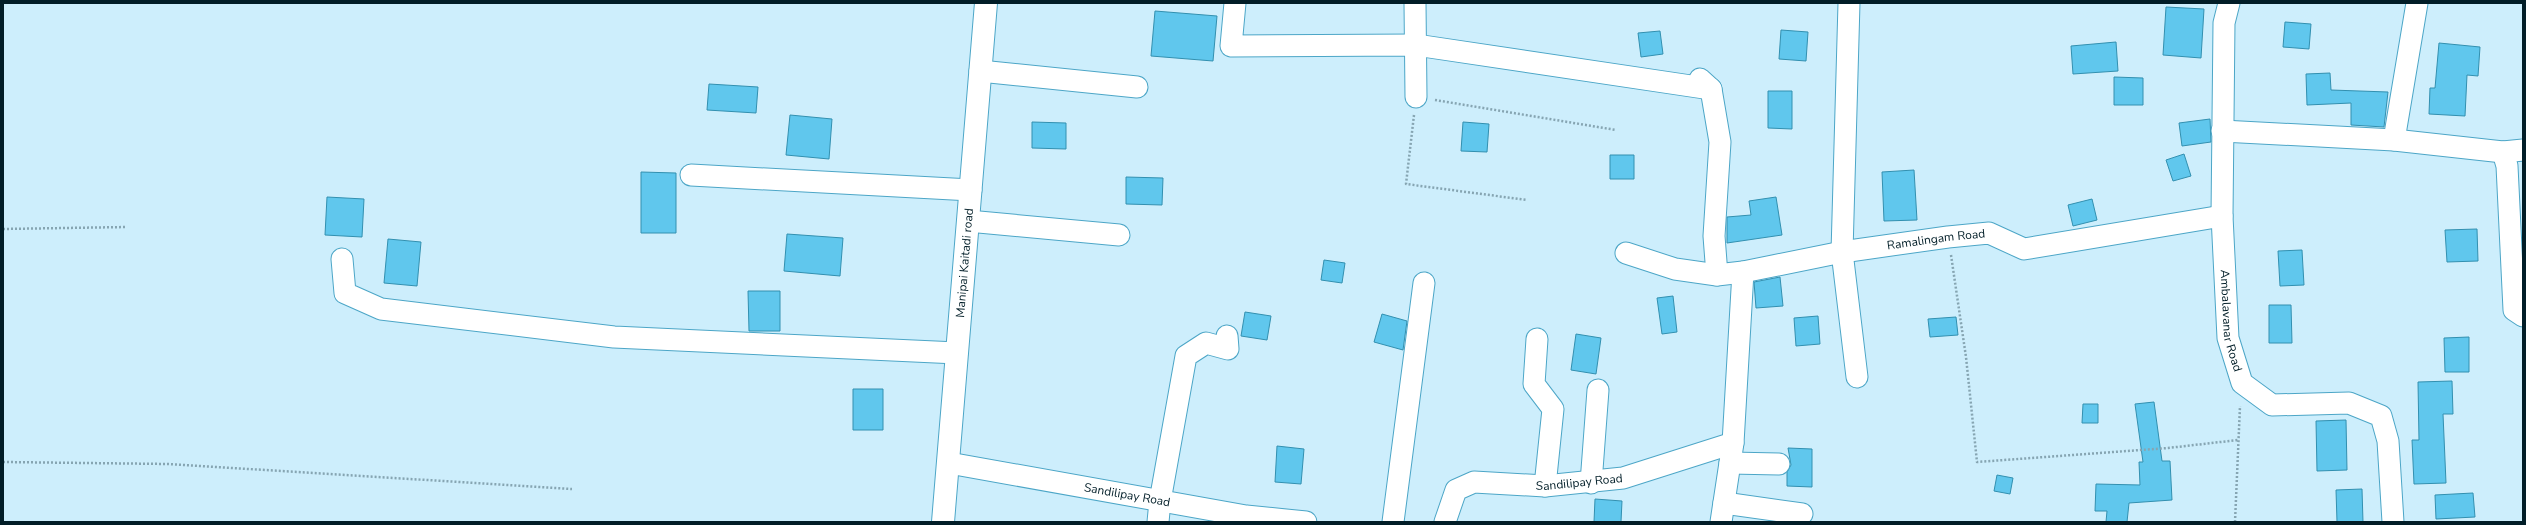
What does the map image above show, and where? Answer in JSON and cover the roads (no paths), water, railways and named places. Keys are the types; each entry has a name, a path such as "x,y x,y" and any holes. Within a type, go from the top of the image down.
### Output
{"main road":[{"name":"Manipai Kaitadi road","path":"943,522 986,3"}],"street":[{"path":"1235,3 1231,46 1416,45 1711,89"},
{"path":"1415,3 1416,97"},
{"path":"1849,3 1842,252 1856,377"},
{"name":"Ambalavanar Road","path":"2229,3 2224,23 2222,216 2228,338 2242,383 2272,405 2349,403 2381,416 2388,441 2393,522"},
{"path":"2394,140 2417,3"},
{"path":"980,71 1137,87"},
{"path":"1693,73 1711,89 1720,142 1714,236 1717,275"},
{"path":"2222,131 2394,140 2513,151 2507,166 2514,310 2523,316"},
{"path":"691,175 971,190"},
{"name":"Ramalingam Road","path":"1626,253 1675,270 1717,275 1743,272 1842,252 1989,232 2024,249 2222,216"},
{"path":"968,220 1119,235"},
{"path":"342,259 345,293 381,309 614,336 957,353"},
{"path":"1743,272 1732,453 1722,513 1802,514"},
{"path":"1393,522 1424,283"},
{"path":"1158,522 1160,501 1186,356 1206,343 1228,349 1227,336"},
{"path":"1537,339 1534,384 1553,409 1545,486"},
{"path":"1591,482 1598,390"},
{"name":"Sandilipay Road","path":"1445,522 1456,490 1474,482 1545,486 1591,482 1623,478 1732,453 1779,464"},
{"name":"Sandilipay Road","path":"949,463 1246,516 1306,522"}]}
